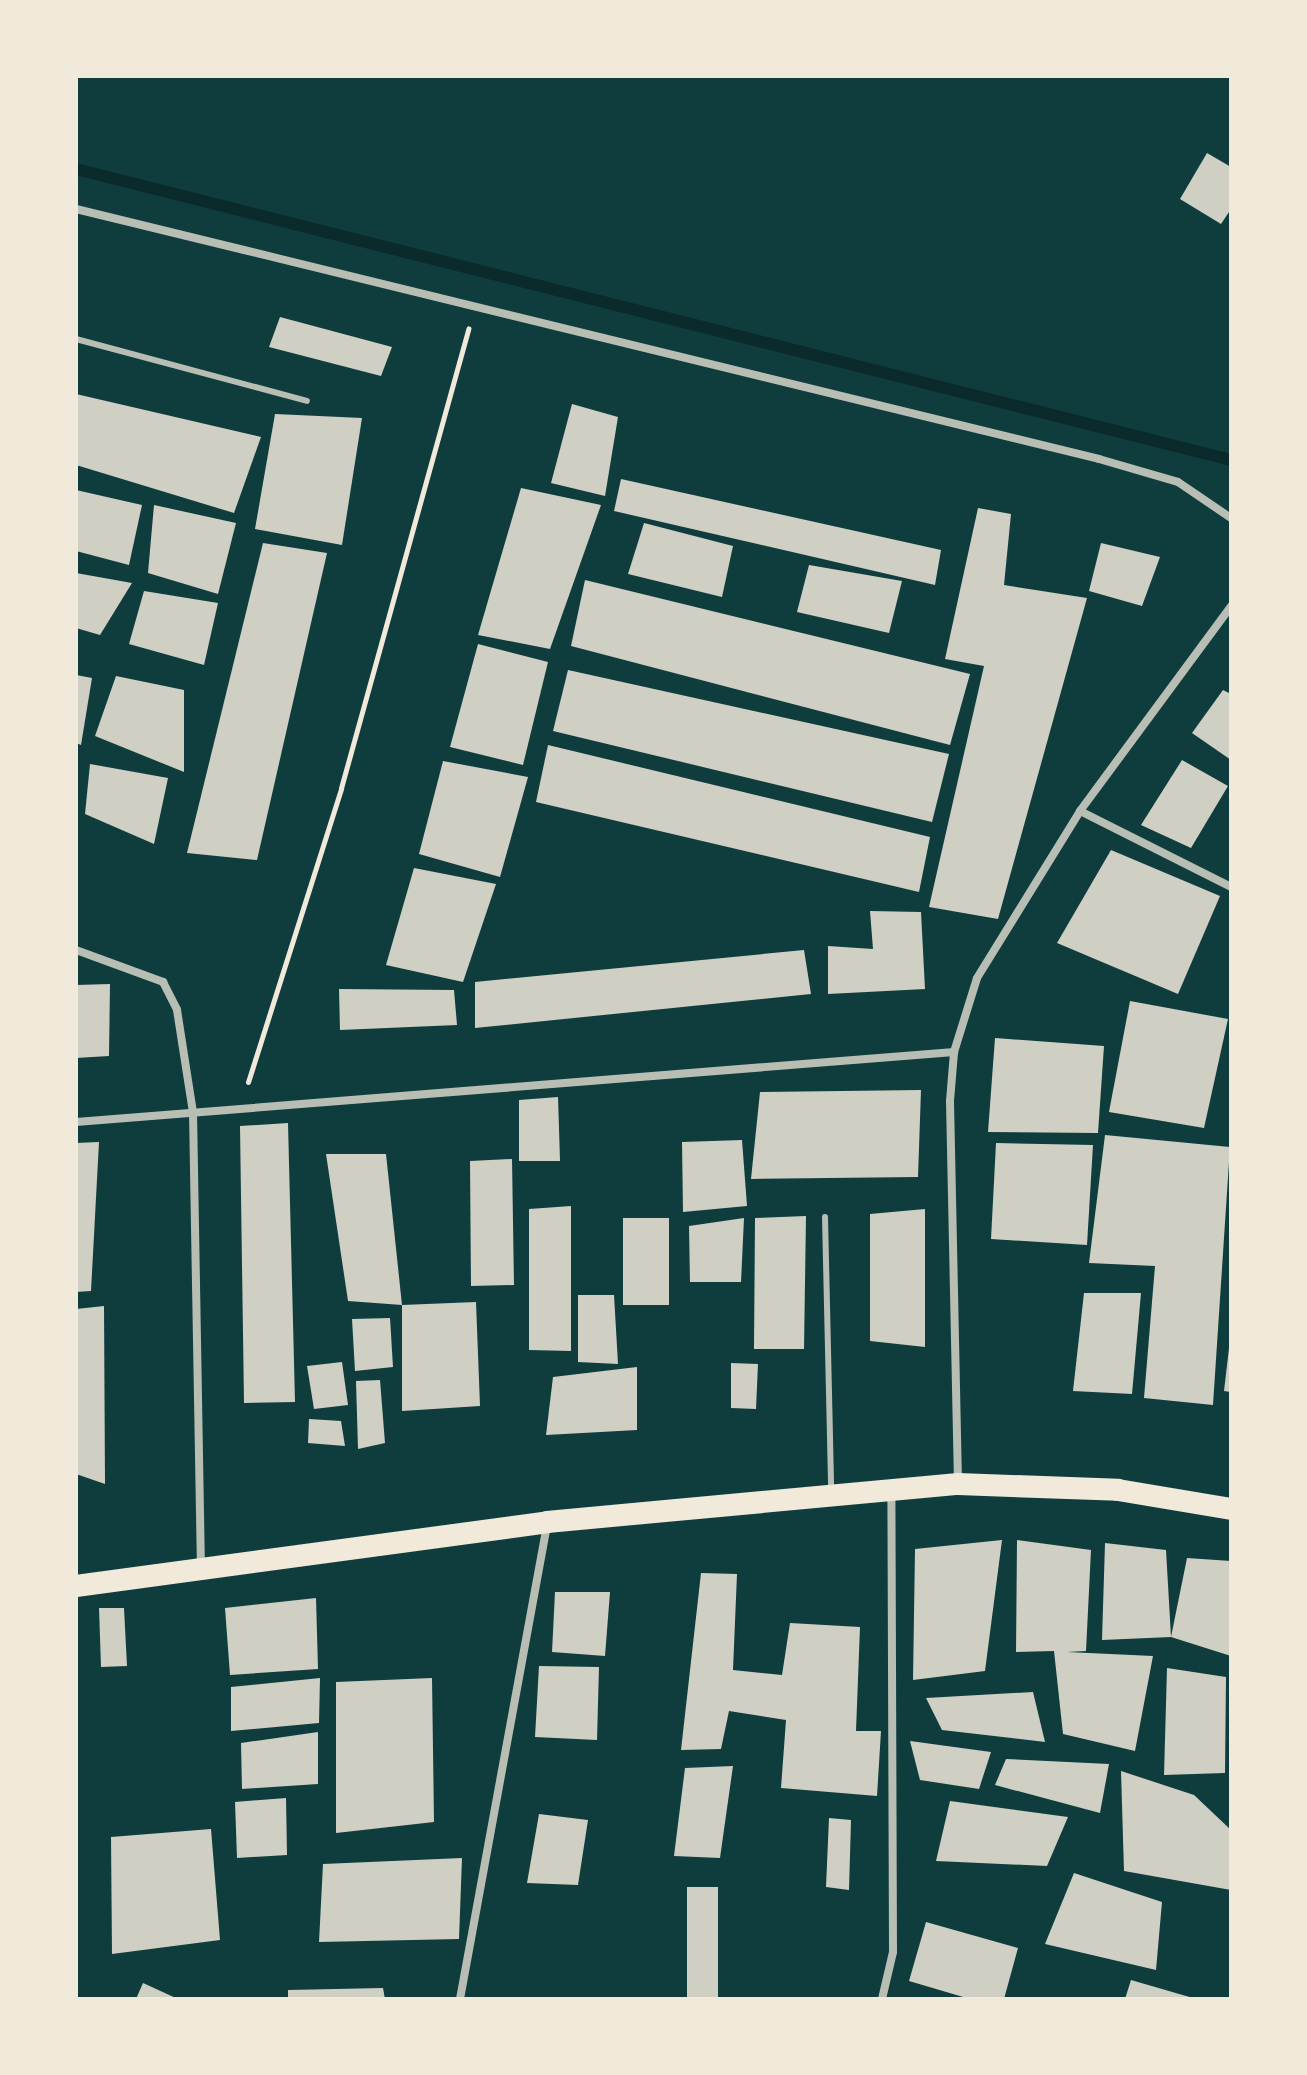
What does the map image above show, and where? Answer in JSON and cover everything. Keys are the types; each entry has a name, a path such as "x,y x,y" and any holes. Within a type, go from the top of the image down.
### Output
{"highway":[{"path":"76,1586 547,1522 831,1493 890,1492 958,1484 1118,1490 1231,1509"}],"street":[{"path":"76,209 474,309 1099,459 1178,482 1231,518"},
{"path":"958,1484 954,1052 977,978 1080,811 1231,606"},
{"path":"1080,811 1231,887"},
{"path":"76,950 163,982 177,1010 193,1112 201,1570"},
{"path":"76,1122 954,1052"},
{"path":"882,1999 893,1952 890,1492"},
{"path":"460,1999 547,1522"}],"lane":[{"path":"76,339 307,401"},
{"path":"825,1217 831,1493"}],"path":[{"path":"239,1110 341,788 474,309"}],"building":[{"path":"1207,153 1231,167 1231,209 1221,224 1180,199"},
{"path":"280,317 392,347 381,376 269,347"},
{"path":"76,394 261,437 234,513 76,465"},
{"path":"572,404 618,417 605,496 551,483"},
{"path":"275,414 362,418 342,545 255,529"},
{"path":"621,479 941,550 935,585 614,511"},
{"path":"521,488 601,505 550,649 478,635"},
{"path":"76,490 142,505 129,565 76,551"},
{"path":"154,505 236,523 218,594 148,573"},
{"path":"978,508 1011,514 1004,585 1087,598 998,919 929,907 984,666 945,659"},
{"path":"644,523 733,546 722,597 628,574"},
{"path":"263,543 327,553 257,860 187,853"},
{"path":"1101,543 1160,557 1142,606 1089,591"},
{"path":"809,565 902,581 889,633 797,612"},
{"path":"76,573 132,583 100,635 76,628"},
{"path":"585,580 970,674 950,745 571,646"},
{"path":"144,591 218,603 204,665 129,644"},
{"path":"478,644 548,662 523,765 450,747"},
{"path":"568,670 949,754 932,822 553,731"},
{"path":"76,675 92,678 81,745 76,743"},
{"path":"116,676 184,690 184,772 95,736"},
{"path":"1223,690 1231,694 1231,760 1192,733"},
{"path":"548,745 930,837 919,892 536,802"},
{"path":"1182,760 1228,786 1191,848 1141,825"},
{"path":"443,761 528,777 500,877 419,854"},
{"path":"90,764 168,778 154,844 85,814"},
{"path":"1111,850 1220,896 1178,994 1057,943"},
{"path":"414,868 496,884 463,982 386,965"},
{"path":"870,911 921,912 925,989 828,994 828,946 873,949"},
{"path":"804,950 811,994 475,1028 475,982"},
{"path":"110,984 109,1056 76,1058 76,985"},
{"path":"339,989 454,990 457,1025 340,1030"},
{"path":"1130,1001 1228,1019 1204,1128 1109,1112"},
{"path":"995,1038 1104,1046 1098,1133 988,1132"},
{"path":"921,1090 918,1177 751,1179 760,1092"},
{"path":"558,1097 560,1161 519,1161 519,1100"},
{"path":"288,1123 295,1402 244,1403 240,1126"},
{"path":"1105,1135 1230,1147 1213,1405 1144,1398 1155,1266 1089,1263"},
{"path":"742,1140 747,1206 683,1212 682,1142"},
{"path":"99,1142 91,1291 76,1292 76,1143"},
{"path":"996,1143 1093,1145 1087,1245 991,1239"},
{"path":"326,1154 386,1154 402,1305 348,1301"},
{"path":"512,1159 514,1285 471,1286 470,1161"},
{"path":"571,1206 571,1351 529,1350 529,1209"},
{"path":"925,1209 925,1347 870,1341 870,1214"},
{"path":"806,1216 804,1349 754,1349 755,1218"},
{"path":"623,1218 669,1218 669,1305 623,1305"},
{"path":"744,1218 741,1282 690,1282 689,1226"},
{"path":"1084,1293 1141,1293 1132,1394 1073,1391"},
{"path":"578,1295 614,1295 618,1364 578,1362"},
{"path":"476,1302 480,1406 402,1411 402,1305"},
{"path":"104,1306 105,1484 76,1474 76,1309"},
{"path":"390,1318 393,1367 355,1371 352,1319"},
{"path":"1231,1331 1231,1392 1224,1391"},
{"path":"342,1362 348,1405 314,1409 307,1366"},
{"path":"731,1363 758,1364 756,1409 731,1408"},
{"path":"637,1367 637,1430 546,1435 553,1377"},
{"path":"380,1380 385,1443 358,1449 356,1381"},
{"path":"309,1419 341,1421 345,1446 308,1443"},
{"path":"1002,1540 985,1671 913,1680 915,1549"},
{"path":"1017,1540 1091,1550 1086,1651 1067,1652 1153,1656 1135,1751 1063,1734 1054,1651 1016,1652"},
{"path":"1105,1543 1166,1550 1171,1637 1102,1640"},
{"path":"1187,1558 1231,1561 1231,1656 1171,1637"},
{"path":"701,1573 737,1574 733,1670 782,1675 790,1623 860,1627 856,1731 881,1731 877,1796 781,1788 786,1720 729,1711 721,1749 681,1750"},
{"path":"555,1592 610,1592 605,1656 552,1652"},
{"path":"316,1598 318,1669 230,1675 225,1608"},
{"path":"99,1608 124,1608 127,1666 101,1667"},
{"path":"539,1666 599,1667 597,1740 535,1737"},
{"path":"1167,1668 1226,1677 1225,1773 1164,1775"},
{"path":"320,1678 319,1723 231,1731 231,1687"},
{"path":"432,1678 434,1822 336,1833 336,1682"},
{"path":"1033,1692 1045,1742 942,1730 926,1698"},
{"path":"318,1732 318,1784 242,1789 241,1743"},
{"path":"910,1741 991,1752 979,1789 920,1780"},
{"path":"1006,1759 1109,1764 1100,1813 995,1785"},
{"path":"733,1766 720,1858 674,1856 685,1768"},
{"path":"1121,1771 1194,1795 1231,1830 1231,1890 1124,1871"},
{"path":"286,1798 287,1855 237,1858 235,1802"},
{"path":"950,1801 1068,1817 1047,1866 936,1861"},
{"path":"539,1814 588,1820 578,1885 527,1883"},
{"path":"829,1818 851,1820 849,1890 826,1887"},
{"path":"211,1829 220,1940 112,1954 111,1837"},
{"path":"462,1858 459,1939 319,1942 323,1864"},
{"path":"1074,1873 1162,1902 1156,1970 1045,1944"},
{"path":"687,1887 718,1887 718,1998 687,1998"},
{"path":"926,1922 1018,1948 1004,1999 970,1999 909,1981"},
{"path":"1131,1980 1193,1998 1193,1999 1125,1999"},
{"path":"143,1983 178,1999 136,1999"},
{"path":"383,1988 385,1999 288,1999 288,1990"}],"waterway":[{"path":"76,169 1231,460"}]}
